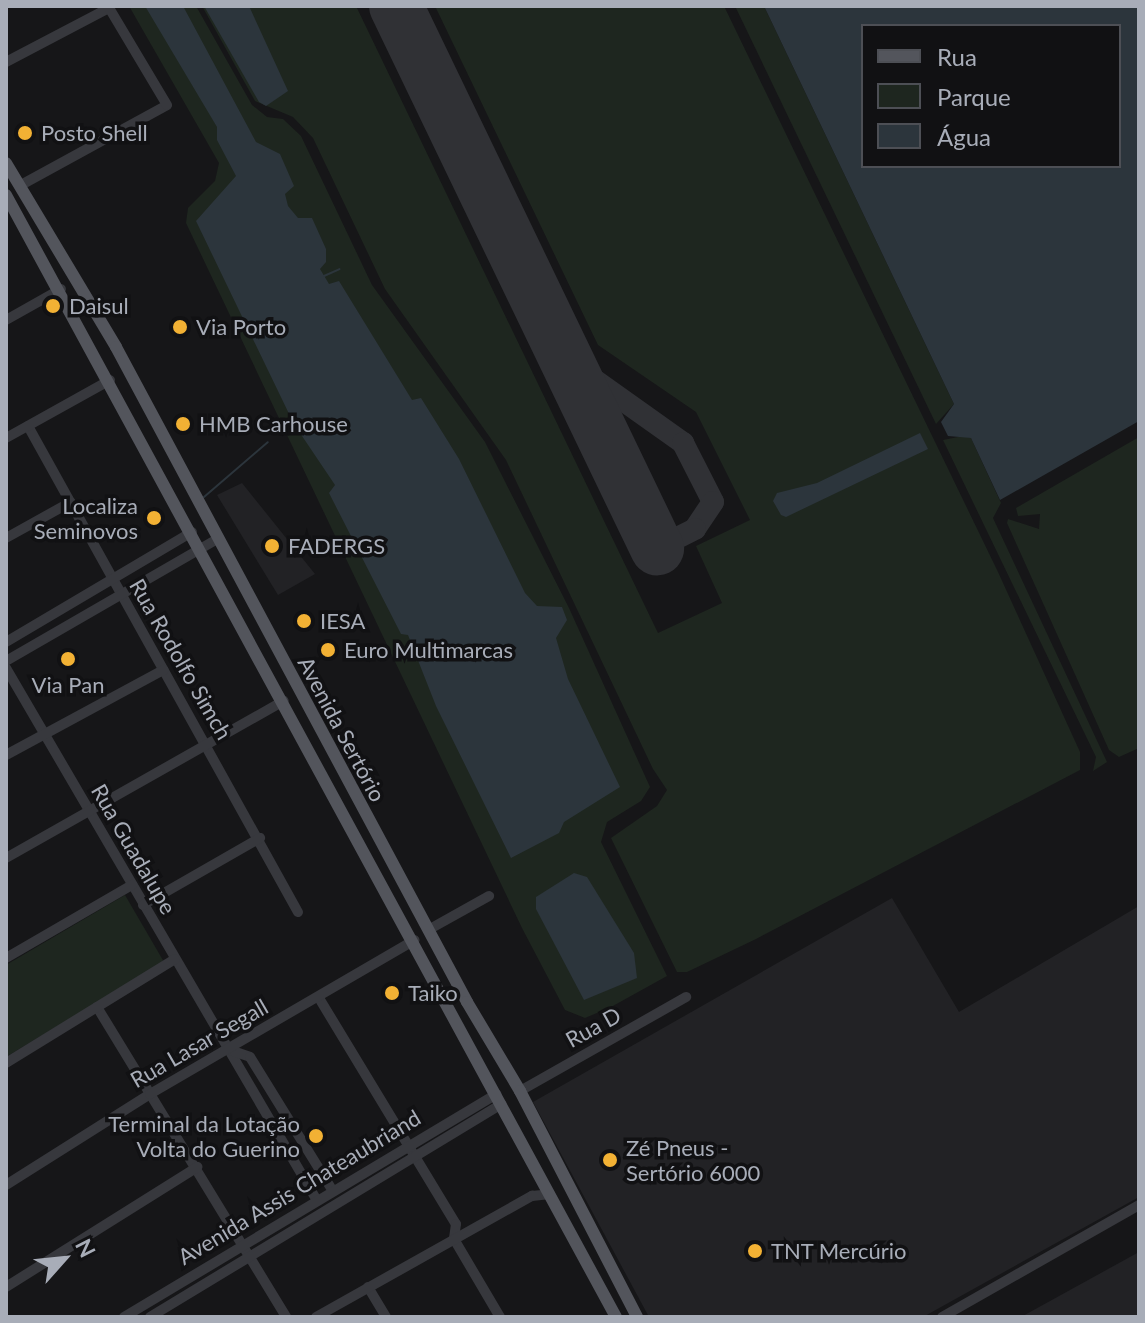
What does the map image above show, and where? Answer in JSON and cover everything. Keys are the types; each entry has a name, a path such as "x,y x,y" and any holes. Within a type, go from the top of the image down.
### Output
{"main road":[{"name":"Avenida Sertório","path":"6,163 116,347 216,540 428,930 520,1091 637,1317"},
{"path":"6,194 21,185"},
{"name":"Avenida Sertório","path":"6,194 61,289 415,940 616,1317"},
{"path":"499,1099 515,1097 543,1138"}],"street":[{"path":"6,62 109,7 167,105 21,185"},
{"path":"6,320 61,289"},
{"path":"6,438 110,380"},
{"name":"Rua Rodolfo Simch","path":"28,426 260,838 298,912"},
{"path":"6,538 71,502"},
{"path":"6,642 192,532"},
{"path":"6,661 216,540"},
{"name":"Rua Guadalupe","path":"6,668 316,1199"},
{"path":"6,755 163,670"},
{"path":"6,858 284,701"},
{"path":"143,905 260,838"},
{"path":"6,958 132,885"},
{"path":"428,930 489,896"},
{"name":"Rua Lasar Segall","path":"6,1185 150,1094 415,940"},
{"path":"6,1063 175,959"},
{"name":"Rua D","path":"520,1091 686,997"},
{"path":"319,998 456,1224 454,1239 500,1317"},
{"path":"97,1007 252,1254 286,1317"},
{"path":"227,1049 250,1056 332,1190"},
{"name":"Avenida Assis Chateaubriand","path":"152,1316 411,1150 499,1099"},
{"path":"271,1123 284,1114"},
{"name":"Avenida Assis Chateaubriand","path":"124,1317 316,1199 411,1150"},
{"path":"6,1287 197,1167"},
{"path":"316,1317 532,1196 550,1194"},
{"path":"942,1317 1139,1205"},
{"path":"280,1221 286,1232"},
{"path":"368,1287 386,1317"},
{"path":"146,1304 152,1316"}],"shaded area":[{"name":"FADERGS","path":"242,483 315,574 278,595 217,495"},
{"path":"892,898 959,1012 1139,906 1139,1197 923,1317 649,1317 533,1102"},
{"path":"1139,1252 1139,1317 1021,1317"}],"green space":[{"path":"129,6 196,6 252,105 267,117 283,119 301,136 372,285 485,442 569,608 650,787 641,801 607,822 601,842 667,976 611,1007 585,1018 565,1010 522,928 186,223 188,208 215,181 219,163"},
{"path":"202,6 356,6 658,633 722,603 696,546 750,520 696,412 598,345 435,6 724,6 998,572 1080,752 1080,770 756,939 687,972 677,972 611,838 657,806 667,790 653,769 506,460 385,289 313,138 293,117 255,101"},
{"path":"735,6 764,6 954,404 936,424"},
{"path":"963,436 971,438 1001,503 993,518 1107,762 1093,771 1096,757 943,440"},
{"path":"1139,437 1139,748 1119,757 1109,750 1007,523 1008,519 1039,529 1040,514 1018,516 1016,508"},
{"path":"125,895 164,962 6,1057 6,965"}],"water":[{"path":"145,6 183,6 256,142 280,154 294,186 285,194 288,206 298,218 312,218 326,249 326,262 320,269 329,284 339,281 412,400 421,398 459,459 525,593 537,606 562,607 567,620 556,638 568,679 620,787 564,822 559,833 511,858 436,706 408,635 401,634 329,493 335,485 300,433 287,424 292,420 196,221 236,176 217,140 217,127"},
{"path":"204,6 249,6 288,91 266,106 259,102"},
{"path":"764,6 1139,6 1139,421 1000,500 971,438 948,436 941,422 954,404"},
{"path":"920,433 928,449 786,517 781,515 773,501 777,493 817,483"},
{"path":"574,873 587,877 634,953 637,978 584,1000 536,909 536,897"}],"waterway":[{"path":"324,276 340,269"},
{"path":"204,497 268,442"}],"taxiway":[{"path":"528,280 579,369 683,443 713,502 695,529 657,548"}],"runway":[{"path":"396,6 657,548"}],"place":[{"name":"Posto Shell","path":"25,133"},
{"name":"Daisul","path":"53,306"},
{"name":"Via Porto","path":"180,327"},
{"name":"HMB Carhouse","path":"183,424"},
{"name":"Localiza Seminovos","path":"154,518"},
{"name":"FADERGS","path":"272,546"},
{"name":"IESA","path":"304,621"},
{"name":"Euro Multimarcas","path":"328,650"},
{"name":"Via Pan","path":"68,659"},
{"name":"Taiko","path":"392,993"},
{"name":"Terminal da Lotação Volta do Guerino","path":"316,1136"},
{"name":"Zé Pneus - Sertório 6000","path":"610,1160"},
{"name":"TNT Mercúrio","path":"755,1251"}]}
